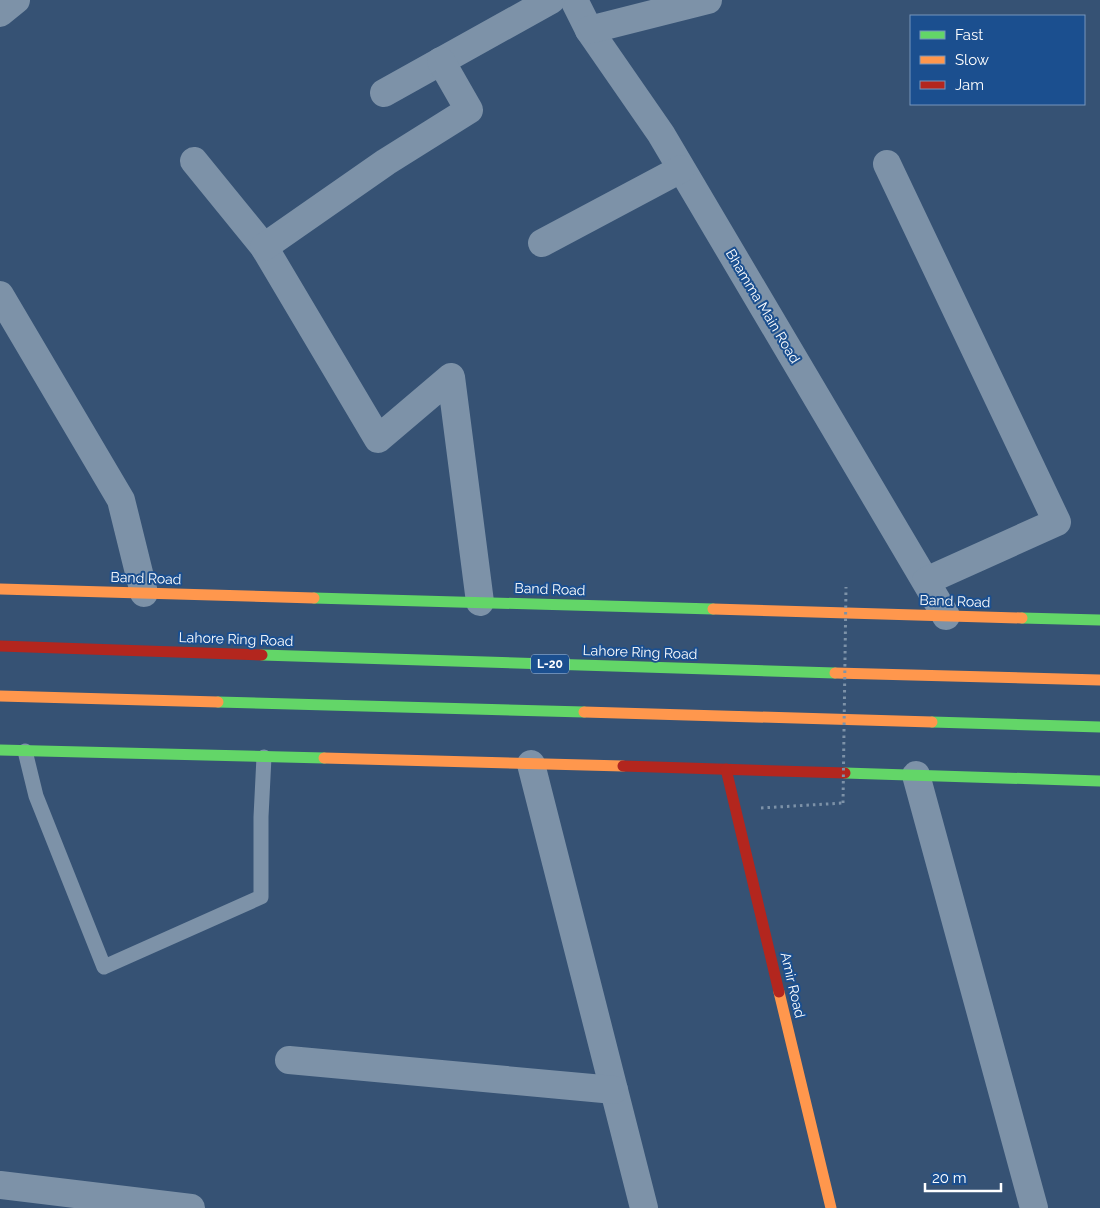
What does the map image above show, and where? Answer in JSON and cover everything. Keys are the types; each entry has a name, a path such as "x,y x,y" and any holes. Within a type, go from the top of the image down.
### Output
{"main road":[{"name":"Band Road","path":"0,589 1100,620"},
{"name":"Lahore Ring Road","path":"0,646 1100,680"},
{"path":"0,696 1100,727"},
{"path":"0,750 1100,781"},
{"name":"Amir Road","path":"726,769 831,1208"}],"street":[{"path":"0,12 16,0"},
{"path":"384,93 551,0"},
{"name":"Bhamma Main Road","path":"574,0 589,30 661,134 946,616"},
{"path":"589,30 708,0"},
{"path":"264,247 386,162 469,110 441,61"},
{"path":"194,161 264,247 378,439 451,377 480,602"},
{"path":"887,164 1057,522 926,581"},
{"path":"542,243 681,169"},
{"path":"0,295 121,500 144,593"},
{"path":"531,764 644,1208"},
{"path":"916,775 1034,1208"},
{"path":"289,1060 614,1090"},
{"path":"0,1185 140,1205 191,1208"}],"lane":[{"path":"25,751 36,796 104,967 261,897 261,816 264,757"}],"path":[{"path":"774,806 843,804 846,587"}],"traffic: fast":[{"path":"314,598 713,609"},
{"path":"1022,618 1100,620"},
{"path":"262,655 835,673"},
{"path":"218,702 584,712"},
{"path":"932,722 1100,727"},
{"path":"0,750 324,758"},
{"path":"845,773 1100,781"}],"traffic: slow":[{"path":"0,589 314,598"},
{"path":"713,609 1022,618"},
{"path":"835,673 1100,680"},
{"path":"0,696 218,702"},
{"path":"584,712 932,722"},
{"path":"324,758 623,766"},
{"path":"779,992 831,1208"}],"traffic: jam":[{"path":"0,646 262,655"},
{"path":"623,766 845,773"},
{"path":"726,769 779,992"}]}
